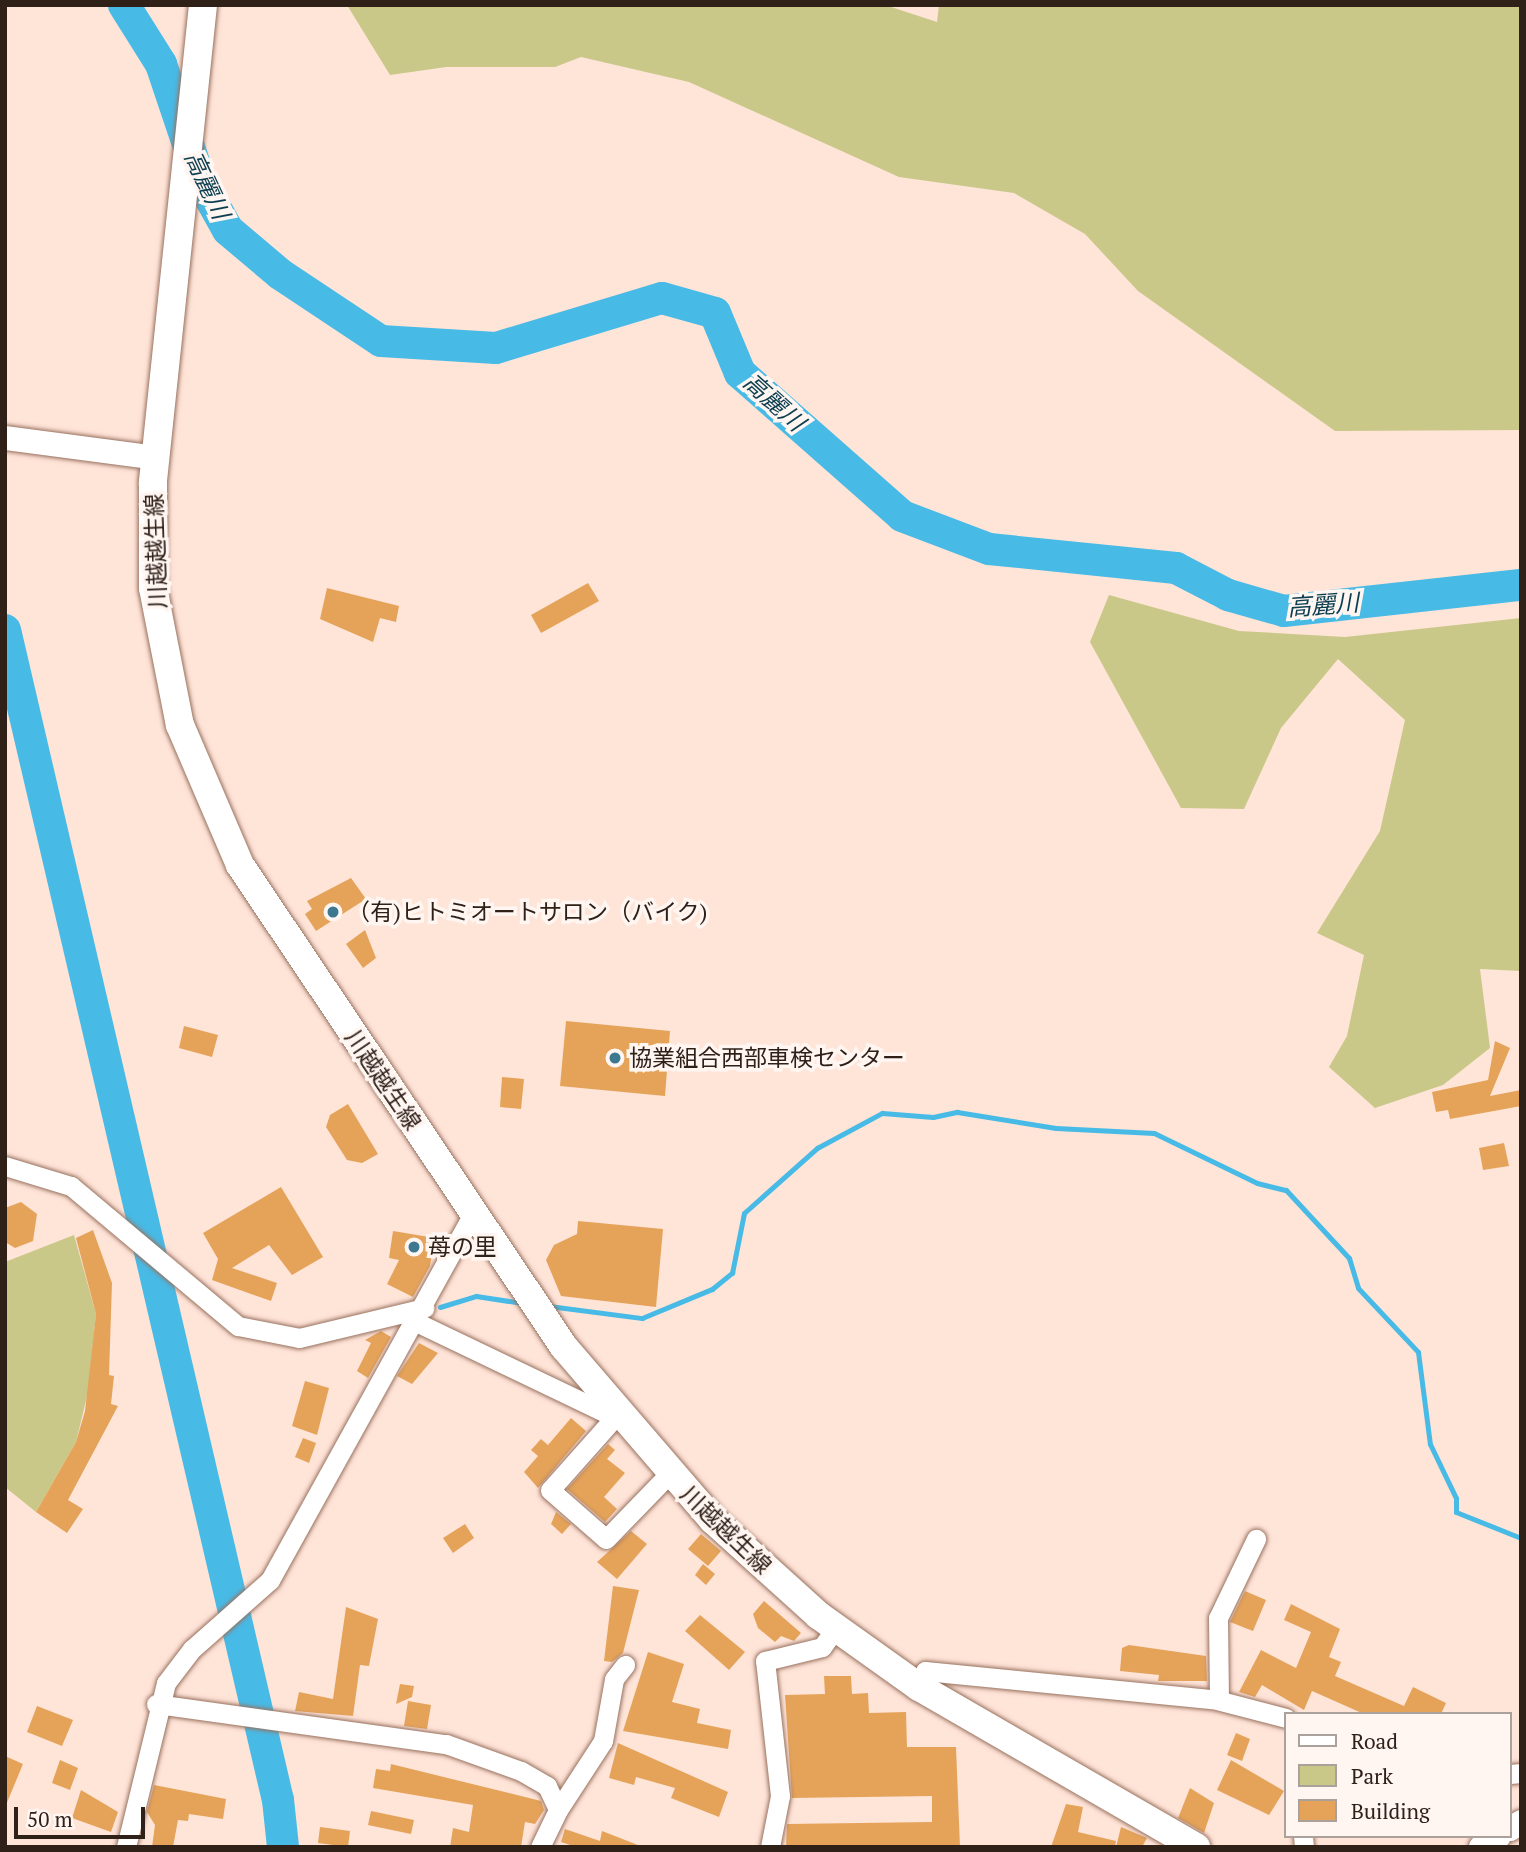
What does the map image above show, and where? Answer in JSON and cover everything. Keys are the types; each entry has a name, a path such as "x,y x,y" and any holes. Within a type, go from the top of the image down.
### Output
{"main road":[{"name":"川越越生線","path":"202,5 156,458 153,589 167,677 214,816 271,915 473,1214 619,1420 669,1474 836,1628 919,1687 1196,1847"}],"street":[{"path":"5,438 156,458"},
{"path":"5,1166 71,1186 238,1326 274,1338 299,1338 420,1315 619,1420 550,1490 606,1539 669,1474"},
{"path":"126,1847 156,1704 175,1668 211,1631 250,1601 283,1560 420,1315 473,1214"},
{"path":"1219,1700 1218,1618 1256,1539"},
{"path":"770,1847 780,1796 765,1661 822,1647 836,1628"},
{"path":"540,1847 558,1810 603,1741 614,1679 625,1665"},
{"path":"919,1687 925,1671 1219,1700 1284,1717"},
{"path":"156,1704 276,1723 446,1744 534,1775 558,1810"}],"green space":[{"path":"347,5 885,5 937,22 939,5 1521,5 1521,430 1335,431 1138,291 1085,234 1014,193 899,177 689,82 581,57 555,67 446,67 390,75"},
{"path":"1109,595 1239,631 1345,637 1521,618 1521,971 1480,969 1490,1048 1443,1085 1375,1108 1329,1067 1347,1036 1364,955 1317,933 1380,831 1405,720 1338,659 1281,728 1244,809 1181,808 1090,642"},
{"path":"74,1235 96,1314 88,1392 76,1442 36,1512 5,1487 5,1262"}],"building":[{"path":"588,583 599,601 541,633 531,615"},
{"path":"327,588 399,606 396,622 380,618 373,642 320,619"},
{"path":"351,878 366,899 316,931 305,914 312,909 307,901"},
{"path":"365,930 376,958 363,968 346,944"},
{"name":"協業組合西部車検センター","path":"566,1021 670,1031 665,1096 560,1086"},
{"path":"184,1026 218,1035 212,1057 179,1048"},
{"path":"1495,1041 1510,1048 1490,1096 1521,1090 1521,1106 1450,1119 1448,1110 1436,1112 1432,1092 1488,1080"},
{"path":"502,1077 524,1079 521,1109 500,1107"},
{"path":"348,1104 378,1154 362,1163 347,1160 326,1127 330,1115"},
{"path":"1504,1143 1509,1166 1483,1170 1479,1148"},
{"path":"281,1187 323,1257 292,1275 269,1245 232,1268 277,1283 271,1301 212,1280 218,1259 203,1233"},
{"path":"21,1202 37,1214 33,1241 15,1248 5,1242 5,1208"},
{"path":"578,1221 663,1229 656,1307 561,1296 546,1260 554,1245 577,1234"},
{"path":"93,1230 112,1283 109,1375 114,1376 111,1404 118,1406 68,1500 83,1509 67,1533 36,1512 76,1442 85,1411 96,1314 76,1238"},
{"path":"393,1231 435,1238 430,1266 413,1297 387,1284 399,1260 389,1258"},
{"path":"381,1331 391,1337 368,1378 357,1371 371,1343 365,1340"},
{"path":"419,1343 438,1353 412,1384 397,1376"},
{"path":"305,1381 329,1388 317,1435 292,1426"},
{"path":"571,1418 586,1431 538,1488 524,1472 538,1456 531,1450 541,1439 548,1445"},
{"path":"303,1438 316,1443 309,1463 295,1457"},
{"path":"608,1444 615,1450 607,1459 625,1473 604,1497 617,1509 605,1522 567,1489"},
{"path":"556,1512 571,1524 562,1534 551,1524"},
{"path":"465,1524 474,1538 453,1553 443,1538"},
{"path":"631,1531 647,1544 617,1579 597,1562"},
{"path":"701,1534 721,1551 708,1566 688,1549"},
{"path":"703,1564 715,1574 706,1585 695,1575"},
{"path":"613,1586 639,1590 623,1653 612,1662 604,1661"},
{"path":"1245,1591 1266,1600 1253,1631 1230,1622"},
{"path":"764,1601 801,1633 794,1641 781,1636 775,1642 758,1628 753,1614"},
{"path":"1291,1604 1340,1629 1329,1657 1341,1662 1335,1676 1404,1706 1413,1687 1446,1703 1442,1712 1359,1712 1312,1691 1304,1710 1262,1685 1255,1697 1239,1692 1261,1650 1296,1668 1311,1632 1284,1620"},
{"path":"346,1607 378,1619 369,1666 360,1665 353,1716 295,1711 299,1692 333,1699"},
{"path":"700,1615 745,1652 729,1670 685,1631"},
{"path":"1129,1645 1206,1656 1207,1681 1158,1681 1159,1675 1120,1671 1122,1648"},
{"path":"648,1652 684,1664 672,1702 700,1709 697,1723 731,1730 728,1749 623,1731"},
{"path":"824,1676 851,1676 852,1694 868,1693 869,1713 906,1712 907,1747 956,1747 960,1847 786,1847 787,1824 932,1822 932,1796 792,1798 785,1695 825,1694"},
{"path":"400,1684 414,1686 412,1697 396,1704"},
{"path":"408,1701 431,1705 427,1729 404,1726"},
{"path":"37,1706 73,1720 62,1746 27,1732"},
{"path":"1236,1733 1250,1739 1242,1761 1227,1755"},
{"path":"618,1743 728,1792 719,1817 671,1798 675,1788 636,1777 634,1785 609,1778"},
{"path":"5,1756 23,1764 6,1805 5,1805"},
{"path":"60,1760 78,1768 70,1790 52,1783"},
{"path":"1231,1760 1284,1791 1269,1815 1217,1790"},
{"path":"391,1764 541,1801 544,1810 535,1824 525,1822 521,1847 450,1847 453,1828 469,1832 473,1805 373,1788 376,1769 390,1771"},
{"path":"154,1785 226,1799 223,1819 189,1814 188,1821 178,1820 173,1847 152,1847 155,1825 147,1812"},
{"path":"1190,1788 1214,1803 1204,1833 1178,1818"},
{"path":"81,1790 118,1812 111,1832 72,1818"},
{"path":"1066,1804 1083,1807 1078,1832 1116,1841 1115,1847 1051,1847"},
{"path":"371,1811 414,1820 411,1834 368,1825"},
{"path":"320,1827 350,1831 348,1847 318,1843"},
{"path":"1121,1827 1147,1838 1142,1847 1116,1847"},
{"path":"565,1829 600,1841 602,1831 643,1847 576,1847 561,1842"}],"waterway":[{"name":"高麗川","path":"124,5 161,64 200,180 228,230 280,274 381,341 496,348 662,298 715,313 740,373 902,516 989,549 1176,568 1228,595 1284,611 1521,585"},
{"path":"5,630 278,1800 283,1847"},
{"path":"549,1306 642,1318 712,1289 732,1273 744,1213 817,1148 882,1113 933,1117 957,1112 1056,1128 1154,1133 1257,1183 1286,1190 1349,1258 1358,1288 1418,1352 1430,1444 1456,1498 1456,1512 1521,1538"},
{"path":"440,1307 476,1296 522,1303"}],"place":[{"name":"（有)ヒトミオートサロン（バイク)","path":"333,912"},
{"name":"協業組合西部車検センター","path":"615,1058"},
{"name":"苺の里","path":"414,1247"}]}
